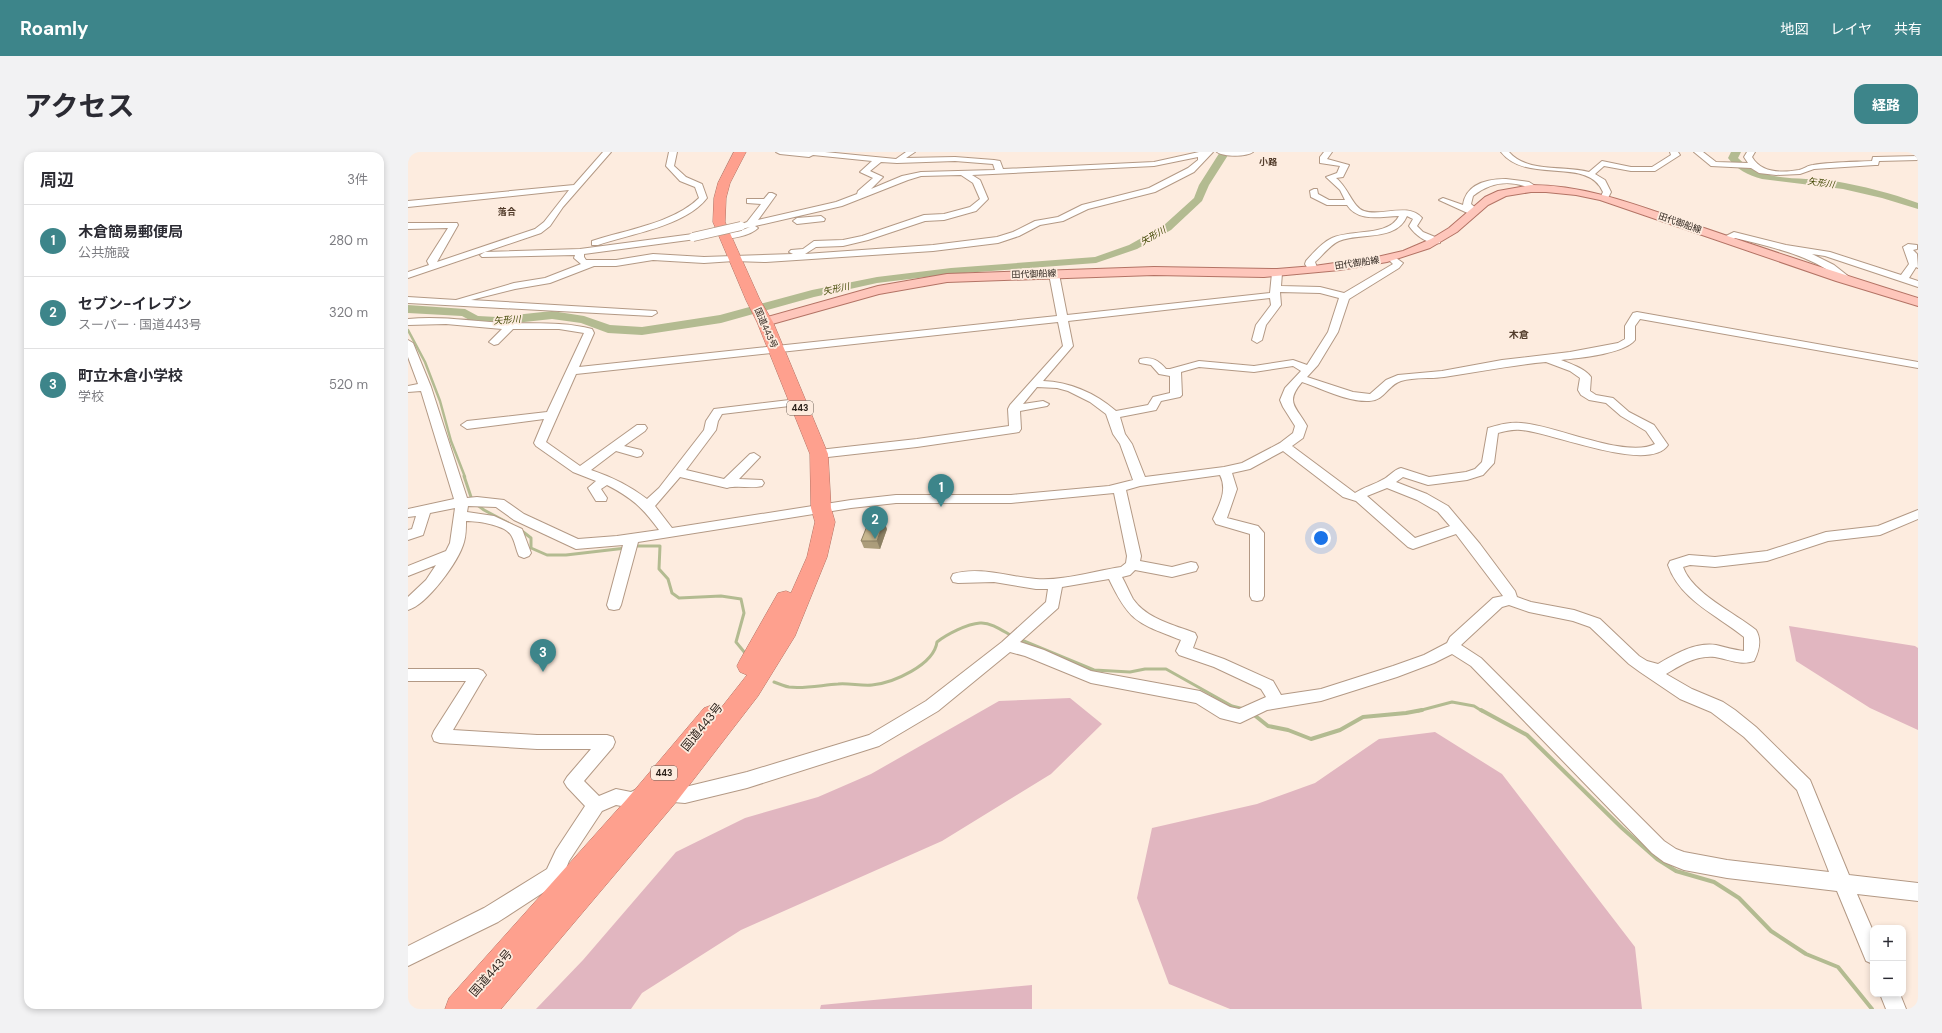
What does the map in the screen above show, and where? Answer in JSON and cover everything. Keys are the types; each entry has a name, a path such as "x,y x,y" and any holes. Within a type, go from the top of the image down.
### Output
{"highway":[{"name":"国道443号","path":"460,1009 750,689 784,636 817,557 825,522 821,508 819,454 798,402 719,222 720,198 724,184 740,152"},
{"name":"国道443号","path":"481,1009 658,792"}],"main road":[{"name":"田代御船線","path":"759,312 871,292 905,284 959,277 1170,271 1277,273 1313,270 1392,258 1414,252 1437,241 1454,230 1473,211 1490,199 1503,194 1536,189 1564,190 1604,198 1840,278 1918,302"}],"street":[{"path":"408,275 474,254 538,231 547,224 575,186 607,152"},
{"path":"580,252 587,250 596,243 658,223 701,202 703,194 699,186 684,179 670,166 673,152"},
{"path":"780,152 824,156 861,154 878,160 897,161 955,158 994,162 997,163 1000,172"},
{"path":"801,152 832,155"},
{"path":"897,161 911,152"},
{"path":"474,254 580,252 693,237 839,204 873,192 912,175 1154,164 1209,152"},
{"path":"580,252 579,258 583,262 616,263 652,256 704,260 933,248 1006,238 1028,227 1060,219 1085,206 1152,190 1194,168 1209,152"},
{"path":"1221,152 1249,152"},
{"path":"1328,152 1323,161 1345,165 1340,175 1330,177 1343,188 1349,203 1361,213 1404,214 1418,217 1414,223 1414,228 1420,234 1437,241"},
{"path":"1505,152 1512,160 1536,167 1560,168 1590,175 1602,182 1607,192 1604,198"},
{"path":"1590,175 1602,163 1631,169 1655,169 1674,157 1676,155 1674,152"},
{"path":"1698,152 1714,164 1728,166 1753,166 1768,173 1800,172 1812,167 1876,163 1876,159 1918,158"},
{"path":"1751,152 1748,157 1753,166"},
{"path":"861,195 864,189 879,177 864,172 878,160"},
{"path":"1473,211 1467,205 1469,196 1487,184 1491,178 1498,176 1532,174 1536,167"},
{"path":"756,258 764,255 802,252 811,245 817,243 843,243 865,238 924,218 944,217 973,209 984,199 977,182 963,173"},
{"path":"1487,184 1522,183 1529,184 1536,189"},
{"path":"408,204 575,186"},
{"path":"1314,191 1314,195 1324,201 1349,203"},
{"path":"751,223 772,194"},
{"path":"1443,200 1473,211"},
{"path":"750,201 767,202"},
{"path":"724,236 742,233 760,226 781,226 806,219 821,219 839,204"},
{"path":"1313,270 1310,264 1311,261 1334,240 1386,230 1400,222 1404,214"},
{"path":"796,229 827,226 821,219"},
{"path":"408,226 454,225 432,261 438,266 458,269"},
{"path":"1727,239 1734,235 1827,254 1918,284"},
{"path":"1789,247 1828,265 1843,276 1840,278"},
{"path":"1903,279 1916,265 1911,257 1912,254 1908,249 1914,247"},
{"path":"408,513 477,501 498,503 519,517 576,544 669,533 821,508 896,499 1011,499 1076,494 1120,488 1140,482 1224,471 1246,466 1284,446 1299,435 1301,430 1299,421 1288,406 1286,400 1288,393 1304,374 1332,335 1337,323 1340,307 1345,297 1396,266 1398,263 1392,258"},
{"path":"449,303 514,286 547,281 593,263"},
{"path":"1257,340 1261,325 1276,305 1275,292 1277,273"},
{"path":"819,454 917,443 1015,429 1014,409 1068,346 1054,274"},
{"path":"573,371 902,337 1275,292 1323,291 1345,297"},
{"path":"408,300 652,313"},
{"path":"1144,361 1154,362 1163,372 1174,373 1175,370 1199,364 1254,369 1293,363 1298,364 1304,374 1367,398 1375,397 1390,382 1399,378 1442,374 1502,363 1549,359 1618,347 1630,340 1630,326 1637,315 1918,365"},
{"path":"408,322 448,320 588,331 589,333 573,371 560,394 550,420 541,435 540,443 581,471 628,491 648,506 669,533"},
{"path":"494,342 511,326"},
{"path":"408,344 425,387 462,503 456,543 450,555 431,584 408,605"},
{"path":"1284,446 1347,494 1354,497 1387,483 1401,472 1428,481 1467,476 1479,472 1488,463 1492,431 1507,426 1530,428 1598,445 1640,453 1658,450 1662,445 1650,428 1642,422 1625,414 1609,400 1593,398 1585,393 1586,377 1582,373 1549,359"},
{"path":"1114,415 1152,408 1156,400 1176,395 1174,373"},
{"path":"1035,384 1058,385 1083,393 1114,415 1119,434 1126,444 1140,482"},
{"path":"408,388 425,387"},
{"path":"648,506 663,491 710,430 712,421 718,411 798,402"},
{"path":"1014,409 1043,404"},
{"path":"467,425 550,420"},
{"path":"519,426 550,420"},
{"path":"581,471 614,447 643,431"},
{"path":"614,447 637,453"},
{"path":"677,472 727,484 754,457"},
{"path":"1224,471 1231,482 1232,487 1220,518 1221,521 1253,529 1257,533 1257,596"},
{"path":"602,498 594,488 605,480"},
{"path":"730,481 739,483 758,483"},
{"path":"1387,483 1432,502 1442,509 1496,575 1510,595 1510,600"},
{"path":"958,578 994,577 1036,584 1056,583 1125,571 1132,566 1134,556 1120,488"},
{"path":"1359,496 1413,544 1459,528"},
{"path":"408,535 418,532 424,509"},
{"path":"1645,668 1648,667 1660,671 1689,654 1703,650 1741,657 1748,657 1751,653 1751,634 1696,594 1680,577 1676,571 1675,564 1689,560 1715,562 1768,556 1799,548 1826,537 1880,530 1918,514"},
{"path":"460,516 481,516 509,527 517,532 524,553"},
{"path":"614,605 632,538"},
{"path":"408,570 450,555"},
{"path":"1132,566 1172,572 1191,567"},
{"path":"1114,574 1126,601 1142,617 1190,637 1184,651 1212,661 1267,685 1273,693 1275,702"},
{"path":"408,956 492,915 554,875 562,856 596,804 616,797 632,800 658,792 685,795 747,780 858,746 885,735 932,706 1009,644 1053,604 1056,583"},
{"path":"1009,644 1033,652 1065,668 1093,677 1200,697 1232,715 1275,702 1321,695 1362,683 1429,659 1453,647 1455,641 1498,602 1510,600 1529,607 1574,616 1595,624 1645,668 1686,694 1717,707 1729,715 1750,732 1801,781 1808,793 1843,884 1870,947"},
{"path":"1453,647 1476,662 1638,828 1670,856 1708,866 1843,884 1918,892"},
{"path":"408,675 478,675 440,736 537,742 607,742 573,782 596,804"},
{"path":"1891,997 1896,1009"}],"shaded area":[{"path":"1789,626 1915,646 1918,648 1918,730 1870,708 1796,661"},
{"path":"1070,698 1102,724 1051,774 942,841 741,930 642,993 631,1009 536,1009 583,960 676,852 745,818 818,797 871,774 999,701"},
{"path":"1435,732 1502,774 1635,947 1642,1009 1230,1009 1169,984 1137,898 1152,828 1257,804 1315,783 1379,739"},
{"path":"1032,985 1032,1009 820,1009 821,1005"}],"building":[{"path":"869,521 884,521 877,541 861,541"}],"waterway":[{"name":"矢形川","path":"408,309 465,313 475,319 497,321 552,315 584,320 608,329 642,331 721,319 812,294 877,280 951,271 1096,260 1133,247 1167,228 1198,199 1204,185 1225,152"},
{"name":"矢形川","path":"1736,152 1733,158 1742,167 1765,177 1779,180 1820,182 1843,186 1886,196 1918,206"},
{"path":"408,330 425,362 440,401 451,441 465,477"},
{"path":"464,476 472,500"},
{"path":"476,504 512,525"},
{"path":"522,531 531,538 531,548 547,555 566,555 626,548"},
{"path":"634,546 660,546 659,569 668,579 672,593 679,598 721,596 741,599 744,613 736,642 745,653"},
{"path":"774,682 787,687 842,684 881,684 901,677 921,665 929,658 937,642 963,627 984,623 997,627 1012,636"},
{"path":"1019,639 1094,670 1130,672 1145,669 1166,669 1232,706 1244,709"},
{"path":"1421,710 1452,702 1474,706 1482,711"},
{"path":"1253,714 1268,726 1288,730 1311,739 1340,730 1363,717 1421,710"},
{"path":"1481,710 1527,735 1622,828 1657,859 1676,871 1714,882 1739,898 1771,931 1806,954 1838,967 1872,1009"}],"place":[{"name":"木倉簡易郵便局","path":"941,507"},
{"name":"セブン-イレブン","path":"875,539"},
{"name":"町立木倉小学校","path":"543,672"}],"district":[{"name":"小路","path":"1268,162"},
{"name":"落合","path":"507,212"},
{"name":"木倉","path":"1519,334"}]}
